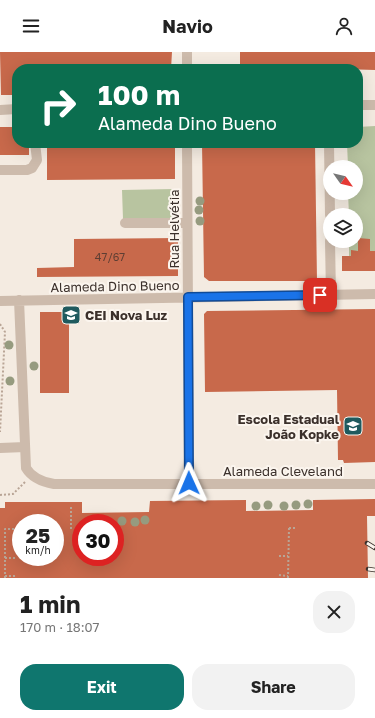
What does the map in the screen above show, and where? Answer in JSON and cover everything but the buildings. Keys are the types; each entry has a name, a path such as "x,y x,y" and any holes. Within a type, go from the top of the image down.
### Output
{"street":[{"path":"187,52 187,64"},
{"path":"363,105 375,105"},
{"path":"0,110 12,109"},
{"path":"0,170 27,170 32,168 37,160 36,148"},
{"name":"Rua Helvétia","path":"187,148 189,483"},
{"path":"329,148 330,208"},
{"path":"124,223 187,223"},
{"path":"330,248 331,295"},
{"name":"Alameda Dino Bueno","path":"0,301 375,294"},
{"path":"19,300 26,468 32,476"},
{"path":"0,448 25,447"},
{"name":"Alameda Cleveland","path":"32,476 39,480 54,484 375,484"}],"path":[{"path":"0,324 5,332 0,432"},
{"path":"0,495 13,494 32,476"},
{"path":"71,507 71,529"},
{"path":"279,575 288,577 289,528 296,528"},
{"path":"5,576 5,529 12,529"},
{"path":"279,556 288,556"},
{"path":"5,558 12,558"},
{"path":"0,574 5,576 15,576"}],"green space":[{"path":"375,126 375,268 349,267 349,248 363,248 363,208 349,208 348,200 363,200 363,160 348,160 347,148 363,148 363,127"},
{"path":"174,189 174,218 123,219 122,190"}],"railway":[{"path":"367,543 375,548"},
{"path":"368,569 375,570"}],"place":[{"name":"CEI Nova Luz","path":"71,315"},
{"name":"Escola Estadual João Kopke","path":"353,426"}],"route":[{"path":"189,483 188,297 320,295"}]}
